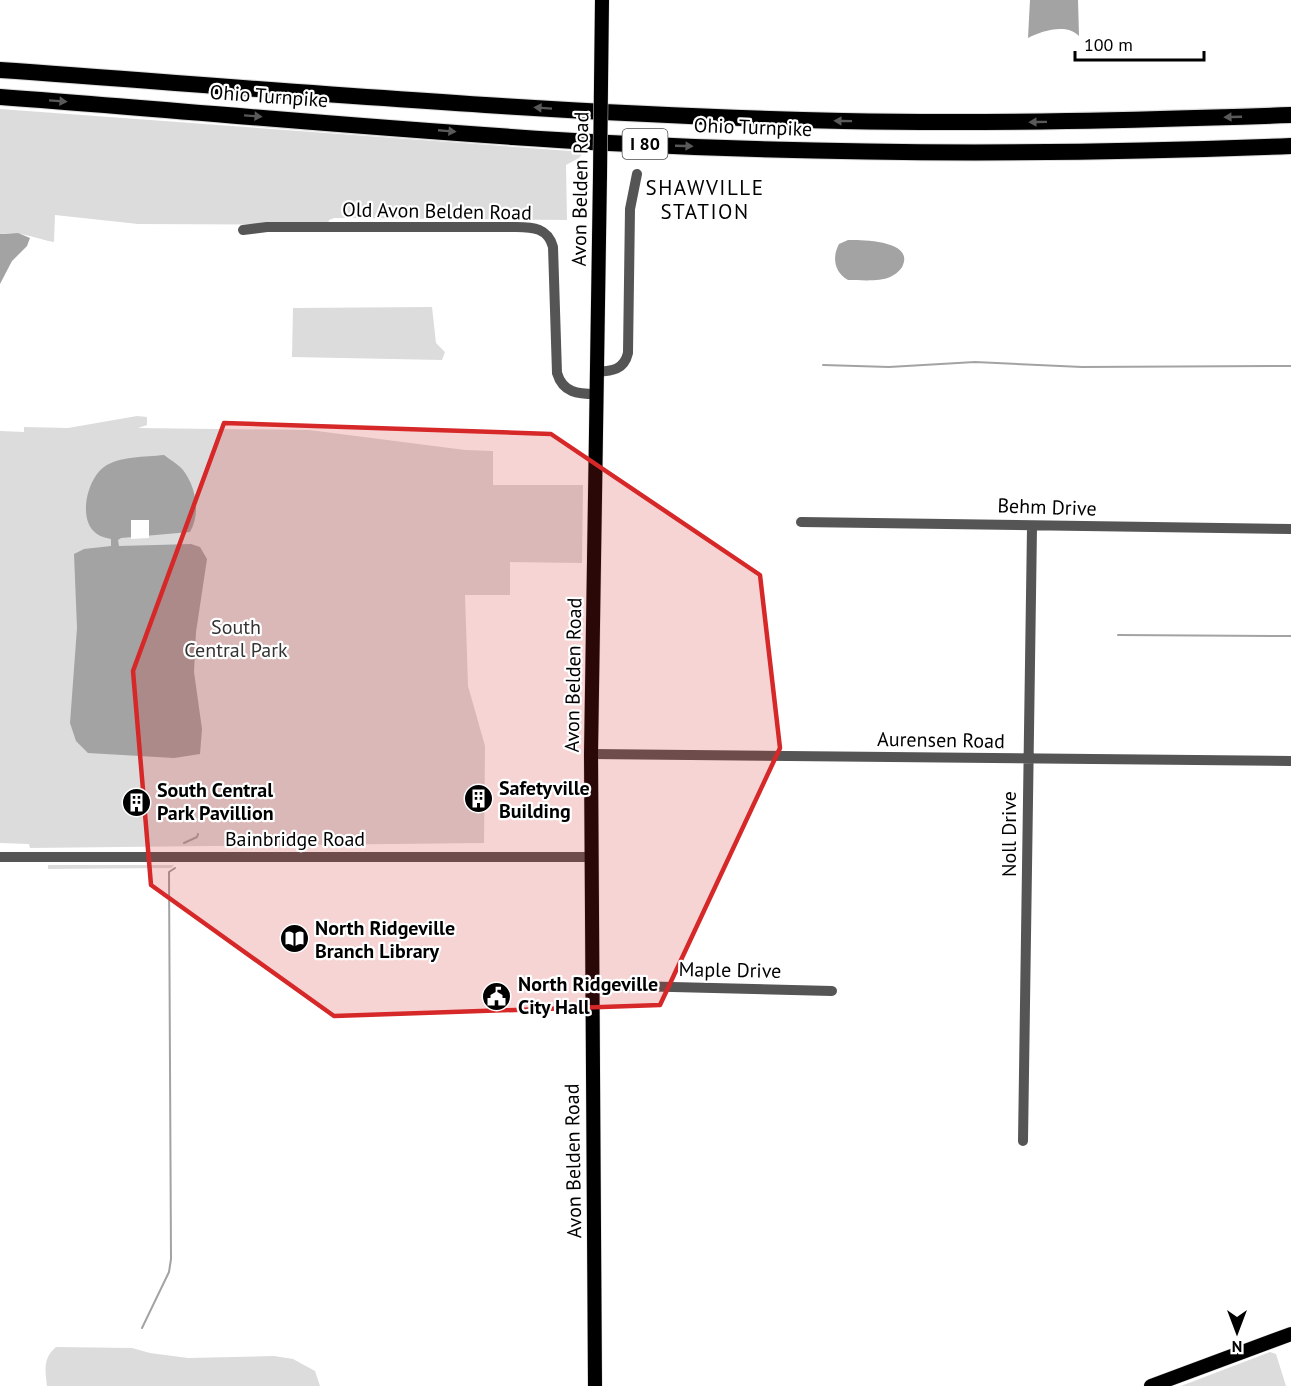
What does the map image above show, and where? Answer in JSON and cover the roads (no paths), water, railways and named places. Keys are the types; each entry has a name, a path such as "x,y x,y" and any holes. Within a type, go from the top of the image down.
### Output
{"highway":[{"name":"Ohio Turnpike","path":"0,70 577,111 807,120 1033,122 1291,115"},
{"name":"Ohio Turnpike","path":"0,97 586,141 758,149 1020,153 1291,146"}],"main road":[{"name":"Avon Belden Road","path":"595,1386 591,754 602,0"},
{"path":"1158,1385 1291,1334"}],"street":[{"path":"597,372 618,368 624,364 628,353 630,209 637,174"},
{"name":"Old Avon Belden Road","path":"243,230 267,227 516,227 543,231 550,237 553,246 557,373 562,384 571,392 596,394"},
{"name":"Behm Drive","path":"801,522 1022,523 1032,527 1291,529"},
{"name":"Noll Drive","path":"1023,1140 1032,527"},
{"name":"Aurensen Road","path":"591,754 1291,761"},
{"name":"Bainbridge Road","path":"0,857 591,857"},
{"name":"Maple Drive","path":"591,985 832,991"}],"waterway":[{"path":"823,365 889,367 975,362 1082,367 1291,366"},
{"path":"1118,635 1291,636"},
{"path":"184,843 197,837 198,834"},
{"path":"142,1328 169,1272 171,1259 169,872 175,868"}],"place":[{"name":"Safetyville Building","path":"478,799"},
{"name":"South Central Park Pavillion","path":"136,802"},
{"name":"North Ridgeville Branch Library","path":"294,939"},
{"name":"North Ridgeville City Hall","path":"497,996"}],"district":[{"name":"SHAWVILLE STATION","path":"705,200"}],"park label":[{"name":"South Central Park","path":"236,638"}]}
